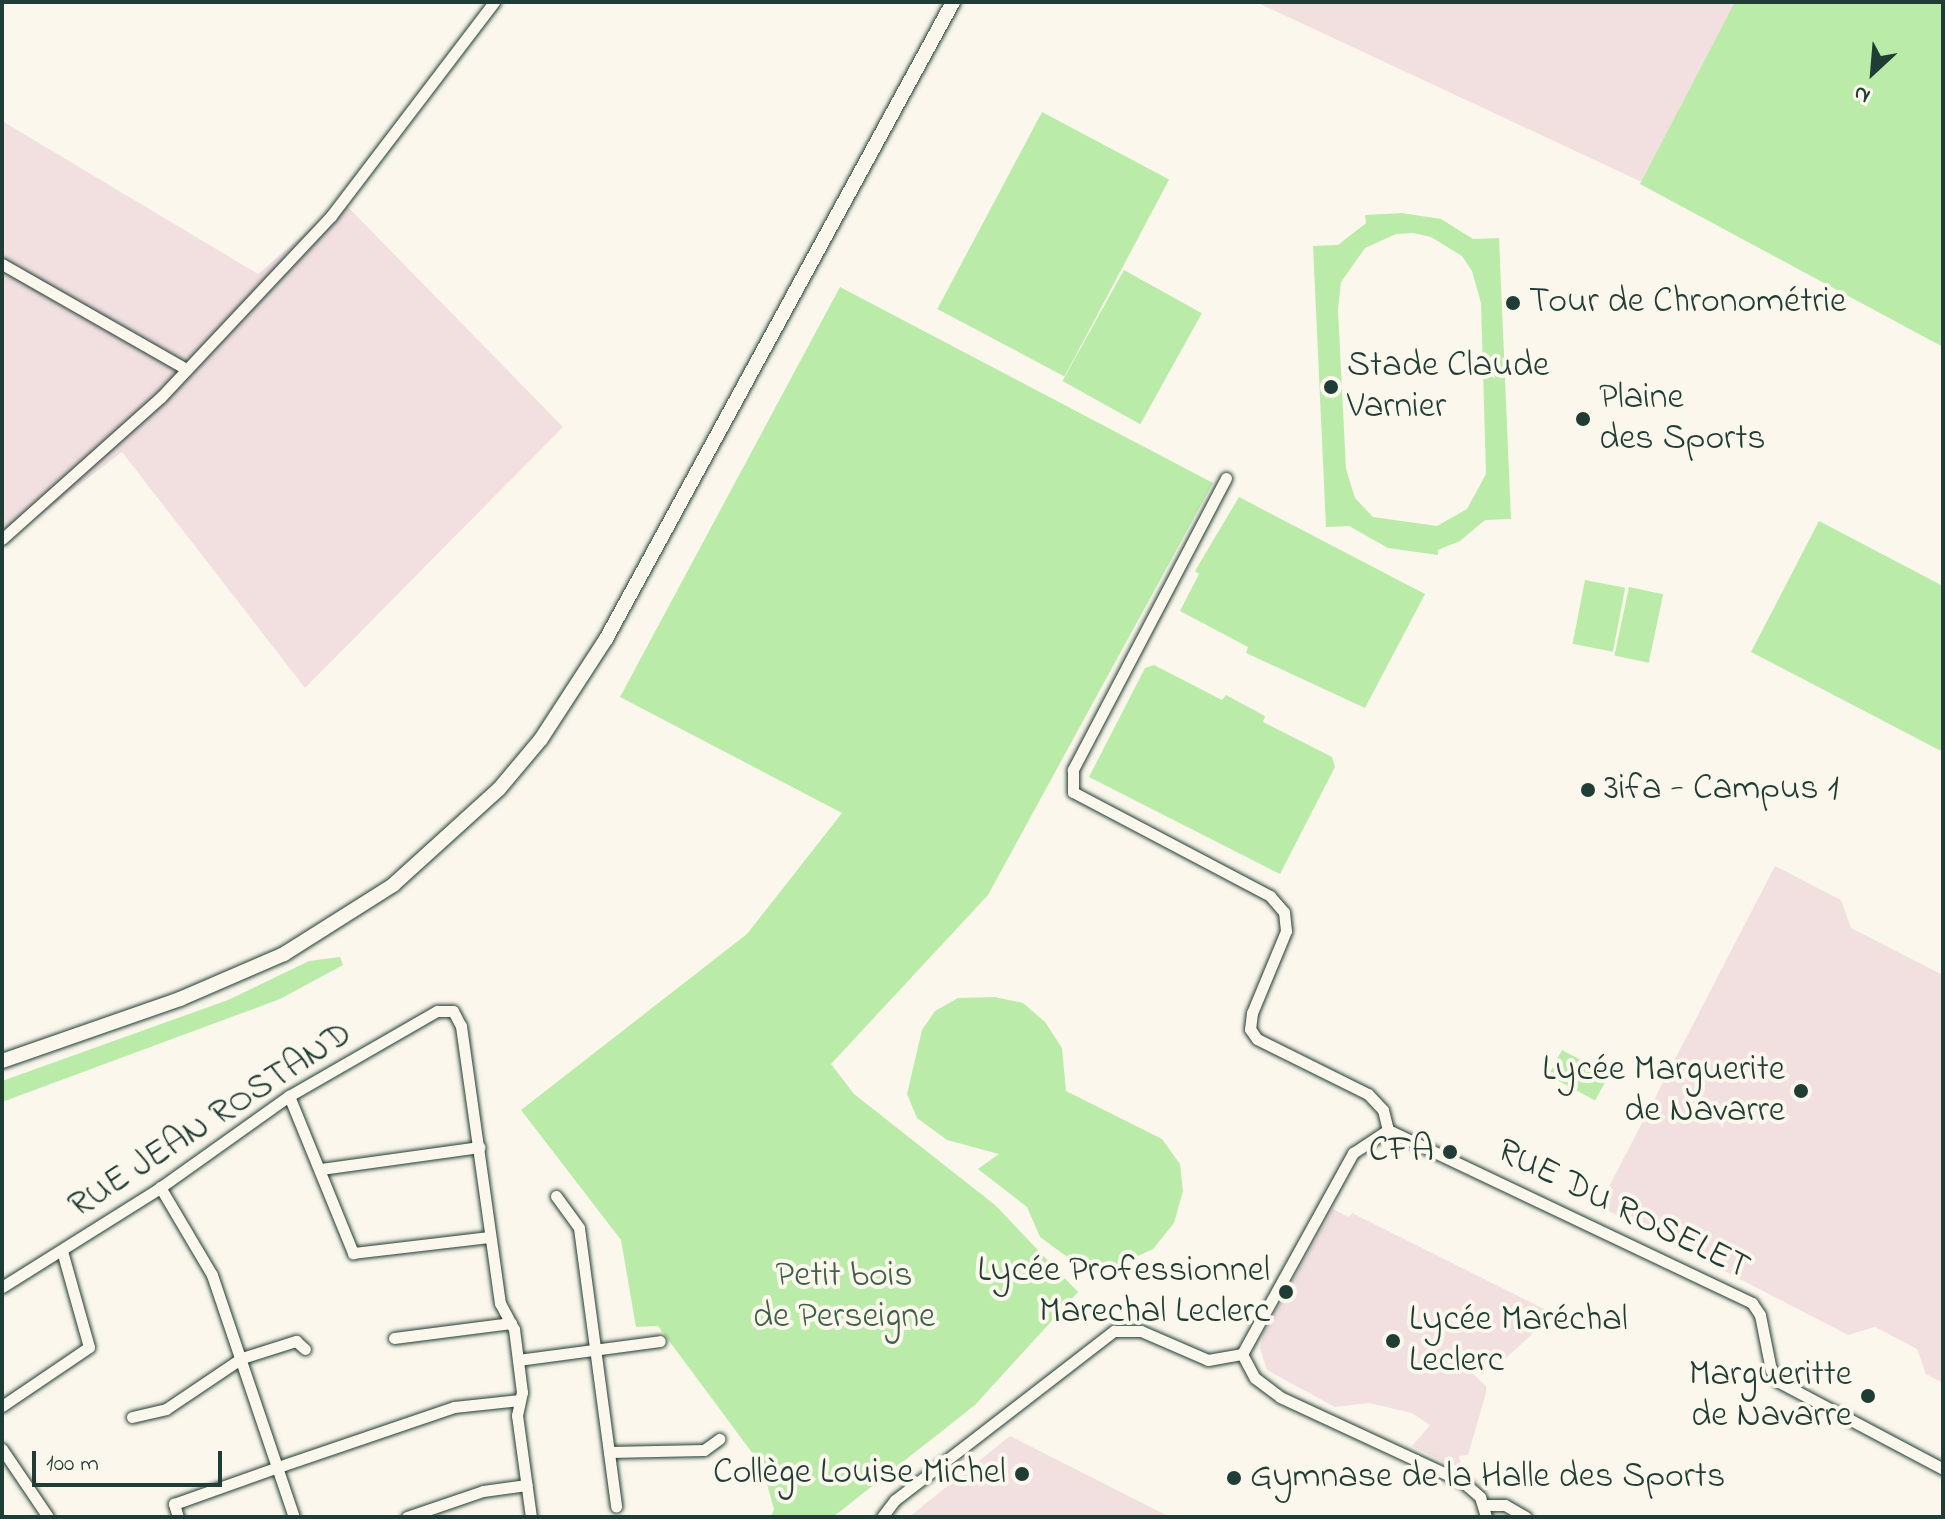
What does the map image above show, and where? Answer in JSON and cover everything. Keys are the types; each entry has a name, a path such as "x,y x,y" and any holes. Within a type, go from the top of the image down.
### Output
{"main road":[{"path":"2,1061 180,999 284,954 393,885 499,789 541,739 606,639 953,2"}],"street":[{"path":"2,539 186,369 331,216 494,2"},
{"path":"2,264 186,369"},
{"path":"1226,478 1073,770 1073,792 1270,896 1284,912 1284,945 1252,1013 1250,1029 1257,1039 1368,1094 1383,1110 1388,1130 1353,1153 1242,1354"},
{"name":"RUE JEAN ROSTAND","path":"2,1287 160,1187 289,1096 437,1011 453,1011 461,1026 479,1147"},
{"path":"289,1096 353,1253 490,1237"},
{"name":"RUE DU ROSELET","path":"1388,1130 1752,1303 1763,1327 1771,1370 1779,1382 1943,1469"},
{"path":"321,1169 479,1147 500,1303 511,1323 518,1360 520,1400 517,1415 531,1517"},
{"path":"160,1187 212,1275 294,1517"},
{"path":"556,1196 579,1228 616,1507"},
{"path":"2,1406 89,1347 62,1251"},
{"path":"394,1338 511,1323"},
{"path":"882,1517 895,1500 1114,1331 1141,1331 1208,1360 1242,1354"},
{"path":"132,1417 166,1409 242,1358 296,1341 305,1349"},
{"path":"518,1360 660,1341"},
{"path":"1242,1354 1255,1378 1280,1397 1463,1482 1485,1511 1505,1505 1526,1517"},
{"path":"178,1517 174,1504 278,1467 454,1407 520,1400"},
{"path":"609,1452 704,1450 719,1439"},
{"path":"2,1449 48,1517"},
{"path":"407,1517 483,1491 527,1485"}],"shaded area":[{"path":"1256,2 1738,2 1646,184"},
{"path":"2,121 258,274 342,201 563,427 305,688 122,452 2,544"},
{"name":"Lycée Marguerite de Navarre","path":"1775,866 1841,900 1851,928 1943,975 1943,1383 1926,1374 1917,1349 1875,1327 1848,1335 1599,1206"},
{"name":"Lycée Maréchal Leclerc","path":"1333,1209 1349,1217 1352,1213 1554,1314 1494,1369 1473,1365 1471,1372 1486,1386 1486,1393 1468,1455 1459,1456 1462,1471 1412,1446 1430,1425 1412,1413 1369,1403 1335,1407 1267,1370 1260,1349 1263,1334"},
{"name":"Collège Louise Michel","path":"1010,1436 1170,1517 909,1517"}],"green space":[{"path":"1735,2 1943,2 1943,347 1640,184"},
{"path":"1042,112 1169,180 1064,377 937,309"},
{"name":"Stade Claude Varnier","path":"1402,213 1441,219 1473,239 1499,238 1511,519 1485,520 1460,541 1438,550 1438,555 1388,548 1349,526 1326,527 1313,246 1338,245 1366,223 1365,215","holes":["1413,233 1431,237 1462,256 1472,271 1481,303 1486,474 1467,509 1437,526 1373,517 1355,498 1346,469 1338,310 1341,282 1365,248 1396,234"]},
{"path":"1124,270 1202,313 1140,424 1062,381"},
{"name":"Petit bois de Perseigne","path":"840,287 1213,483 988,895 831,1064 854,1094 995,1205 1078,1292 975,1405 833,1517 771,1517 774,1509 762,1466 658,1326 636,1327 621,1240 521,1110 747,934 842,813 620,697"},
{"path":"1239,497 1425,594 1365,708 1246,653 1248,647 1180,611 1199,574 1195,571"},
{"path":"1819,521 1943,586 1943,752 1751,652"},
{"path":"1585,580 1625,588 1613,652 1573,644"},
{"path":"1629,587 1663,594 1649,663 1614,655"},
{"path":"1154,665 1222,700 1226,695 1265,716 1263,722 1332,757 1335,767 1280,874 1089,777 1145,668"},
{"path":"340,957 343,965 280,999 2,1102 2,1081 228,1000 309,961"},
{"path":"995,997 1023,1003 1045,1022 1062,1048 1066,1091 1162,1139 1180,1164 1183,1191 1174,1223 1153,1249 1118,1265 1070,1259 1040,1237 1027,1207 978,1169 999,1154 947,1140 917,1118 907,1094 922,1030 935,1011 958,998"},
{"path":"1562,1050 1609,1075 1595,1100 1548,1076"}],"place":[{"name":"Tour de Chronométrie","path":"1513,303"},
{"name":"Stade Claude Varnier","path":"1331,387"},
{"name":"Plaine des Sports","path":"1583,419"},
{"name":"3ifa - Campus 1","path":"1588,790"},
{"name":"Lycée Marguerite de Navarre","path":"1801,1091"},
{"name":"CFA","path":"1450,1152"},
{"name":"Lycée Professionnel Marechal Leclerc","path":"1286,1292"},
{"name":"Lycée Maréchal Leclerc","path":"1393,1341"},
{"name":"Margueritte de Navarre","path":"1868,1396"},
{"name":"Collège Louise Michel","path":"1022,1474"},
{"name":"Gymnase de la Halle des Sports","path":"1234,1478"}]}
